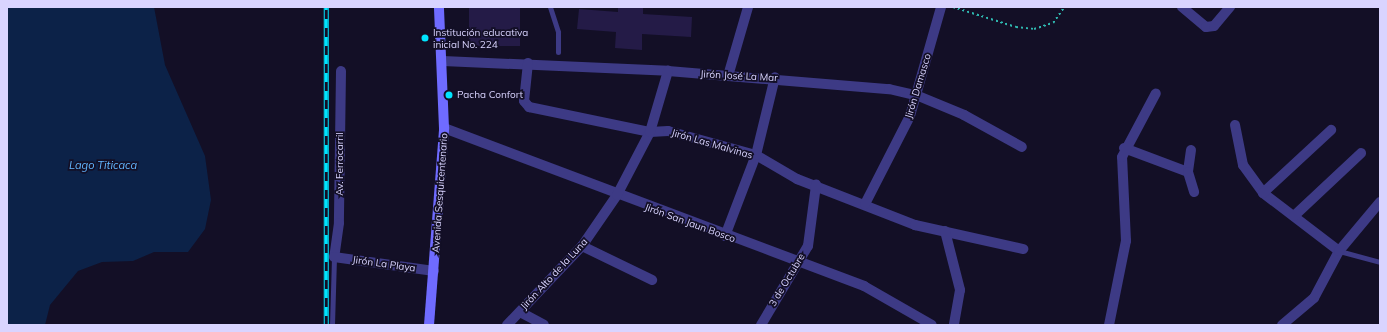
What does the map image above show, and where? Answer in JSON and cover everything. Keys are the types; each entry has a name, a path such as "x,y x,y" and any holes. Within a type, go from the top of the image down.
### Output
{"street":[{"name":"Avenida Sesquicentenario","path":"429,325 444,128 443,61 439,7"},
{"path":"728,76 748,7"},
{"name":"Jirón Damasco","path":"865,204 910,116 941,7"},
{"path":"1182,7 1206,27 1214,26 1230,7"},
{"name":"Jirón José La Mar","path":"443,61 528,62 776,78 889,89 916,95 964,115 1022,147"},
{"name":"Jirón Las Malvinas","path":"528,62 524,101 529,107 650,132 668,131 756,156 816,186 916,225 1023,249"},
{"name":"Av. Ferrocarril","path":"334,257 339,223 340,71"},
{"name":"Jirón Alto de la Luna","path":"507,325 582,246 617,195 650,132 668,71"},
{"path":"725,236 756,156 776,78"},
{"path":"1109,325 1126,241 1121,174 1124,148 1156,93"},
{"path":"1235,125 1243,165 1263,193 1339,251"},
{"name":"Jirón San Jaun Bosco","path":"444,128 725,236 864,286 932,325"},
{"path":"1263,193 1331,130"},
{"path":"1124,148 1188,172"},
{"path":"1191,150 1188,172 1194,192"},
{"path":"1294,216 1361,153"},
{"name":"3 de Octubre","path":"761,325 808,246 816,186"},
{"path":"1282,325 1314,298 1339,251 1380,202"},
{"path":"945,231 960,290 954,325"},
{"path":"582,246 652,280"},
{"name":"Jirón La Playa","path":"334,257 434,271"},
{"path":"520,312 544,325"}],"lane":[{"path":"550,7 556,19 558,52"},
{"path":"1339,251 1380,262"},
{"path":"332,325 334,257"}],"path":[{"path":"953,7 1016,27 1045,27 1053,24 1064,7"}],"water":[{"name":"Lago Titicaca","path":"7,7 154,7 165,65 205,156 211,200 205,229 188,252 154,252 133,261 102,262 78,271 50,305 45,325 7,325"}],"building":[{"path":"469,7 520,7 520,46 469,46"},
{"path":"618,7 643,7 643,14 692,17 691,37 642,34 642,50 615,48 616,32 577,29 579,9 618,12"}],"railway":[{"path":"326,7 326,325"}],"place":[{"name":"Institución educativa inicial No. 224","path":"425,38"},
{"name":"Pacha Confort","path":"449,95"}]}
